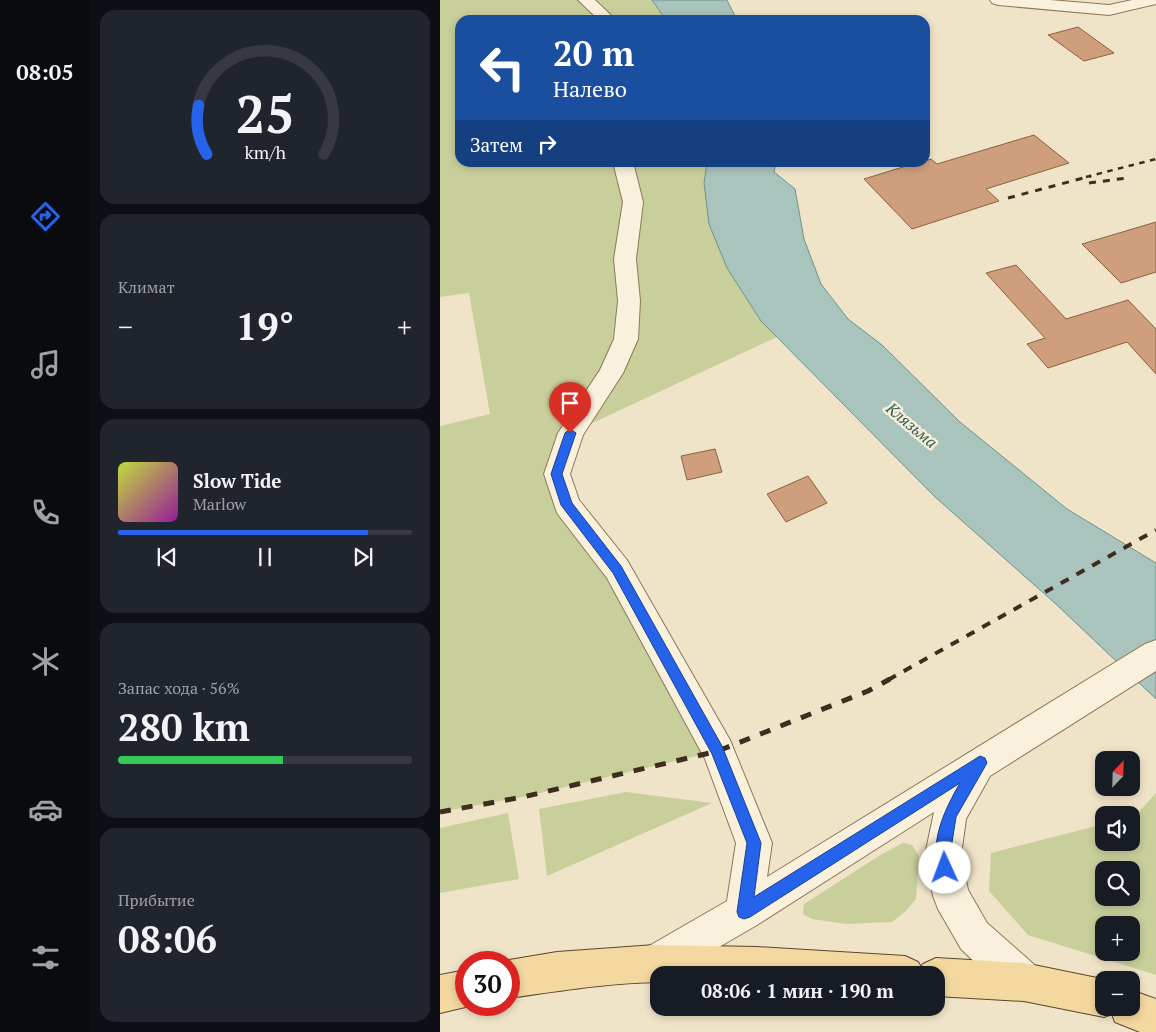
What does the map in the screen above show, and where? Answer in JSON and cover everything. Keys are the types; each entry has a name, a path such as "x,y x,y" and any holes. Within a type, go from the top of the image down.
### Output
{"main road":[{"path":"520,976 544,971 654,963 717,966"},
{"path":"945,978 1024,982 1095,996"},
{"path":"440,994 455,991"},
{"path":"1140,1012 1156,1019"}],"street":[{"path":"586,0 602,15"},
{"path":"998,0 1109,10 1153,0"},
{"path":"624,167 633,202 625,259 630,301 626,339 610,373 570,433 557,474 567,505 617,569 718,751 754,843 744,912"},
{"path":"654,963 744,912 1156,654"},
{"path":"980,763 950,814 942,855 951,896 974,936 1024,982"}],"green space":[{"path":"440,0 652,0 662,15 455,15 455,167 706,167 704,183 761,321 777,337 571,433 557,474 718,751 523,797 440,812 440,426 490,414 469,293 440,297"},
{"path":"626,792 712,803 547,876 539,809"},
{"path":"1156,793 1156,975 1111,961 1140,961 1140,916 1095,916 1095,956 1028,935 989,891 991,853 1095,826 1095,851 1140,851 1140,811"},
{"path":"508,813 519,879 440,893 440,828"},
{"path":"903,843 912,845 919,856 916,899 906,911 892,922 846,924 812,919 803,914 804,904 882,854"}],"water":[{"path":"652,0 727,0 734,15 662,15"},
{"name":"Клязьма","path":"706,167 775,167 774,172 795,189 804,239 821,284 848,319 882,345 960,422 1067,509 1156,563 1156,699 1058,606 934,496 761,321 727,268 709,224 704,183"}],"building":[{"path":"1078,27 1114,53 1084,61 1048,35"},
{"path":"1034,135 1069,163 986,189 999,201 912,229 864,179 903,167 930,167 931,159 937,164"},
{"path":"1156,222 1156,272 1121,283 1082,244"},
{"path":"1016,265 1066,319 1128,300 1156,329 1156,374 1127,342 1048,368 1027,344 1045,338 986,273"},
{"path":"715,449 722,472 687,480 681,456"},
{"path":"808,476 827,503 786,522 767,494"}],"railway":[{"path":"1086,177 1156,159"},
{"path":"1008,198 1091,176"},
{"path":"1089,183 1127,178"},
{"path":"888,680 1156,530"},
{"path":"440,812 523,797 718,751 868,691 890,679"}],"route":[{"path":"570,433 557,474 567,505 617,569 681,684 718,751 754,843 744,912 980,763 950,814 942,855 945,868"}]}
